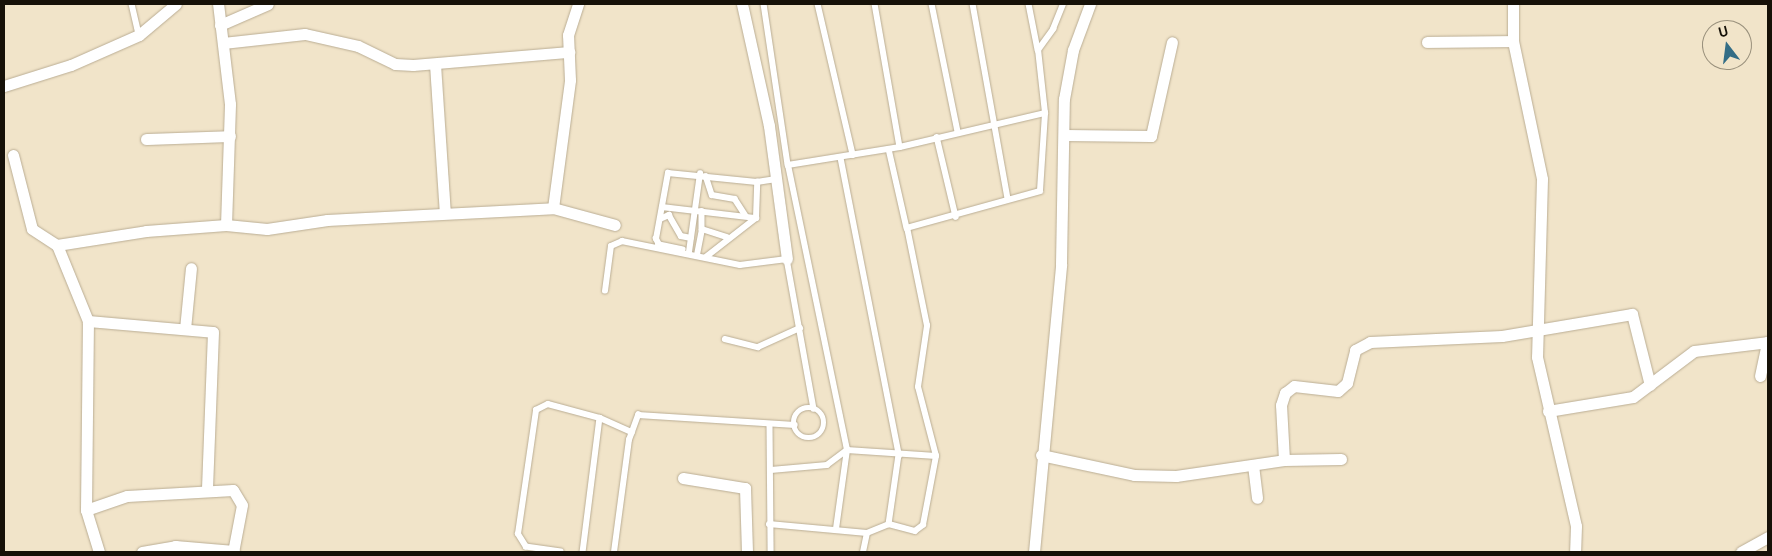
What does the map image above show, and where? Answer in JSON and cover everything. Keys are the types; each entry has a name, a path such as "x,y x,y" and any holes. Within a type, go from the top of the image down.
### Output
{"street":[{"path":"4,86 71,65 139,35 176,4"},
{"path":"218,4 230,136 226,225"},
{"path":"220,25 268,4"},
{"path":"553,208 570,80 568,52 570,23 578,4"},
{"path":"742,4 776,179 787,259"},
{"path":"1034,552 1041,455 1061,264 1065,135 1064,99 1072,50 1090,4"},
{"path":"1512,4 1513,41 1542,179 1542,277 1535,332 1548,411 1576,526 1574,552"},
{"path":"223,43 305,34 358,46 395,64 434,64 568,52"},
{"path":"1427,42 1513,41"},
{"path":"1065,135 1151,136 1172,42"},
{"path":"434,64 445,213"},
{"path":"146,138 230,136"},
{"path":"14,155 32,229 57,245 88,321 86,510 99,552"},
{"path":"57,245 146,231 226,225 267,229 327,220 553,208 615,225"},
{"path":"186,329 191,268"},
{"path":"1284,460 1281,405 1286,393 1294,386 1332,393 1342,388 1361,345 1535,332 1632,314 1650,385"},
{"path":"88,321 186,329 210,329 214,336 207,489"},
{"path":"1548,411 1633,397 1694,350 1768,342 1760,376"},
{"path":"1041,455 1134,475 1176,476 1284,460 1340,459"},
{"path":"1253,465 1257,498"},
{"path":"683,478 744,488 747,552"},
{"path":"86,510 127,496 207,489 233,490 240,495 241,524 233,552 175,546 142,552"},
{"path":"1741,552 1768,537"}],"lane":[{"path":"132,4 139,35"},
{"path":"764,4 788,166 847,450 836,529"},
{"path":"818,4 853,155"},
{"path":"875,4 900,147"},
{"path":"932,4 958,132"},
{"path":"973,4 1008,199"},
{"path":"907,228 956,217 1008,199 1040,191 1045,113 1038,50 1029,4"},
{"path":"1038,50 1053,29 1062,4"},
{"path":"788,166 900,147 1045,113"},
{"path":"937,137 956,217"},
{"path":"769,524 867,533 889,524 915,531 923,525 936,456 918,387 927,326 889,149"},
{"path":"841,158 899,455 889,524"},
{"path":"756,218 727,237 708,257 657,242 668,173 703,175 757,182 776,179"},
{"path":"689,252 695,209 703,175"},
{"path":"703,175 712,195 735,199 746,216"},
{"path":"756,218 757,182"},
{"path":"662,207 695,209 756,218"},
{"path":"698,255 702,229 702,211"},
{"path":"660,219 669,215 681,236 691,238"},
{"path":"702,229 727,237"},
{"path":"605,291 611,246 622,241 740,264 787,259 814,409 824,418 819,434 806,438 794,425 770,425 642,412 632,432 614,552"},
{"path":"724,339 758,347 800,328"},
{"path":"561,552 526,547 518,534 536,410 548,404 600,418 632,432"},
{"path":"794,425 800,412 814,409"},
{"path":"583,552 600,418"},
{"path":"770,425 769,524 772,552"},
{"path":"771,470 828,465 847,450 936,456"},
{"path":"863,552 867,533"}]}
